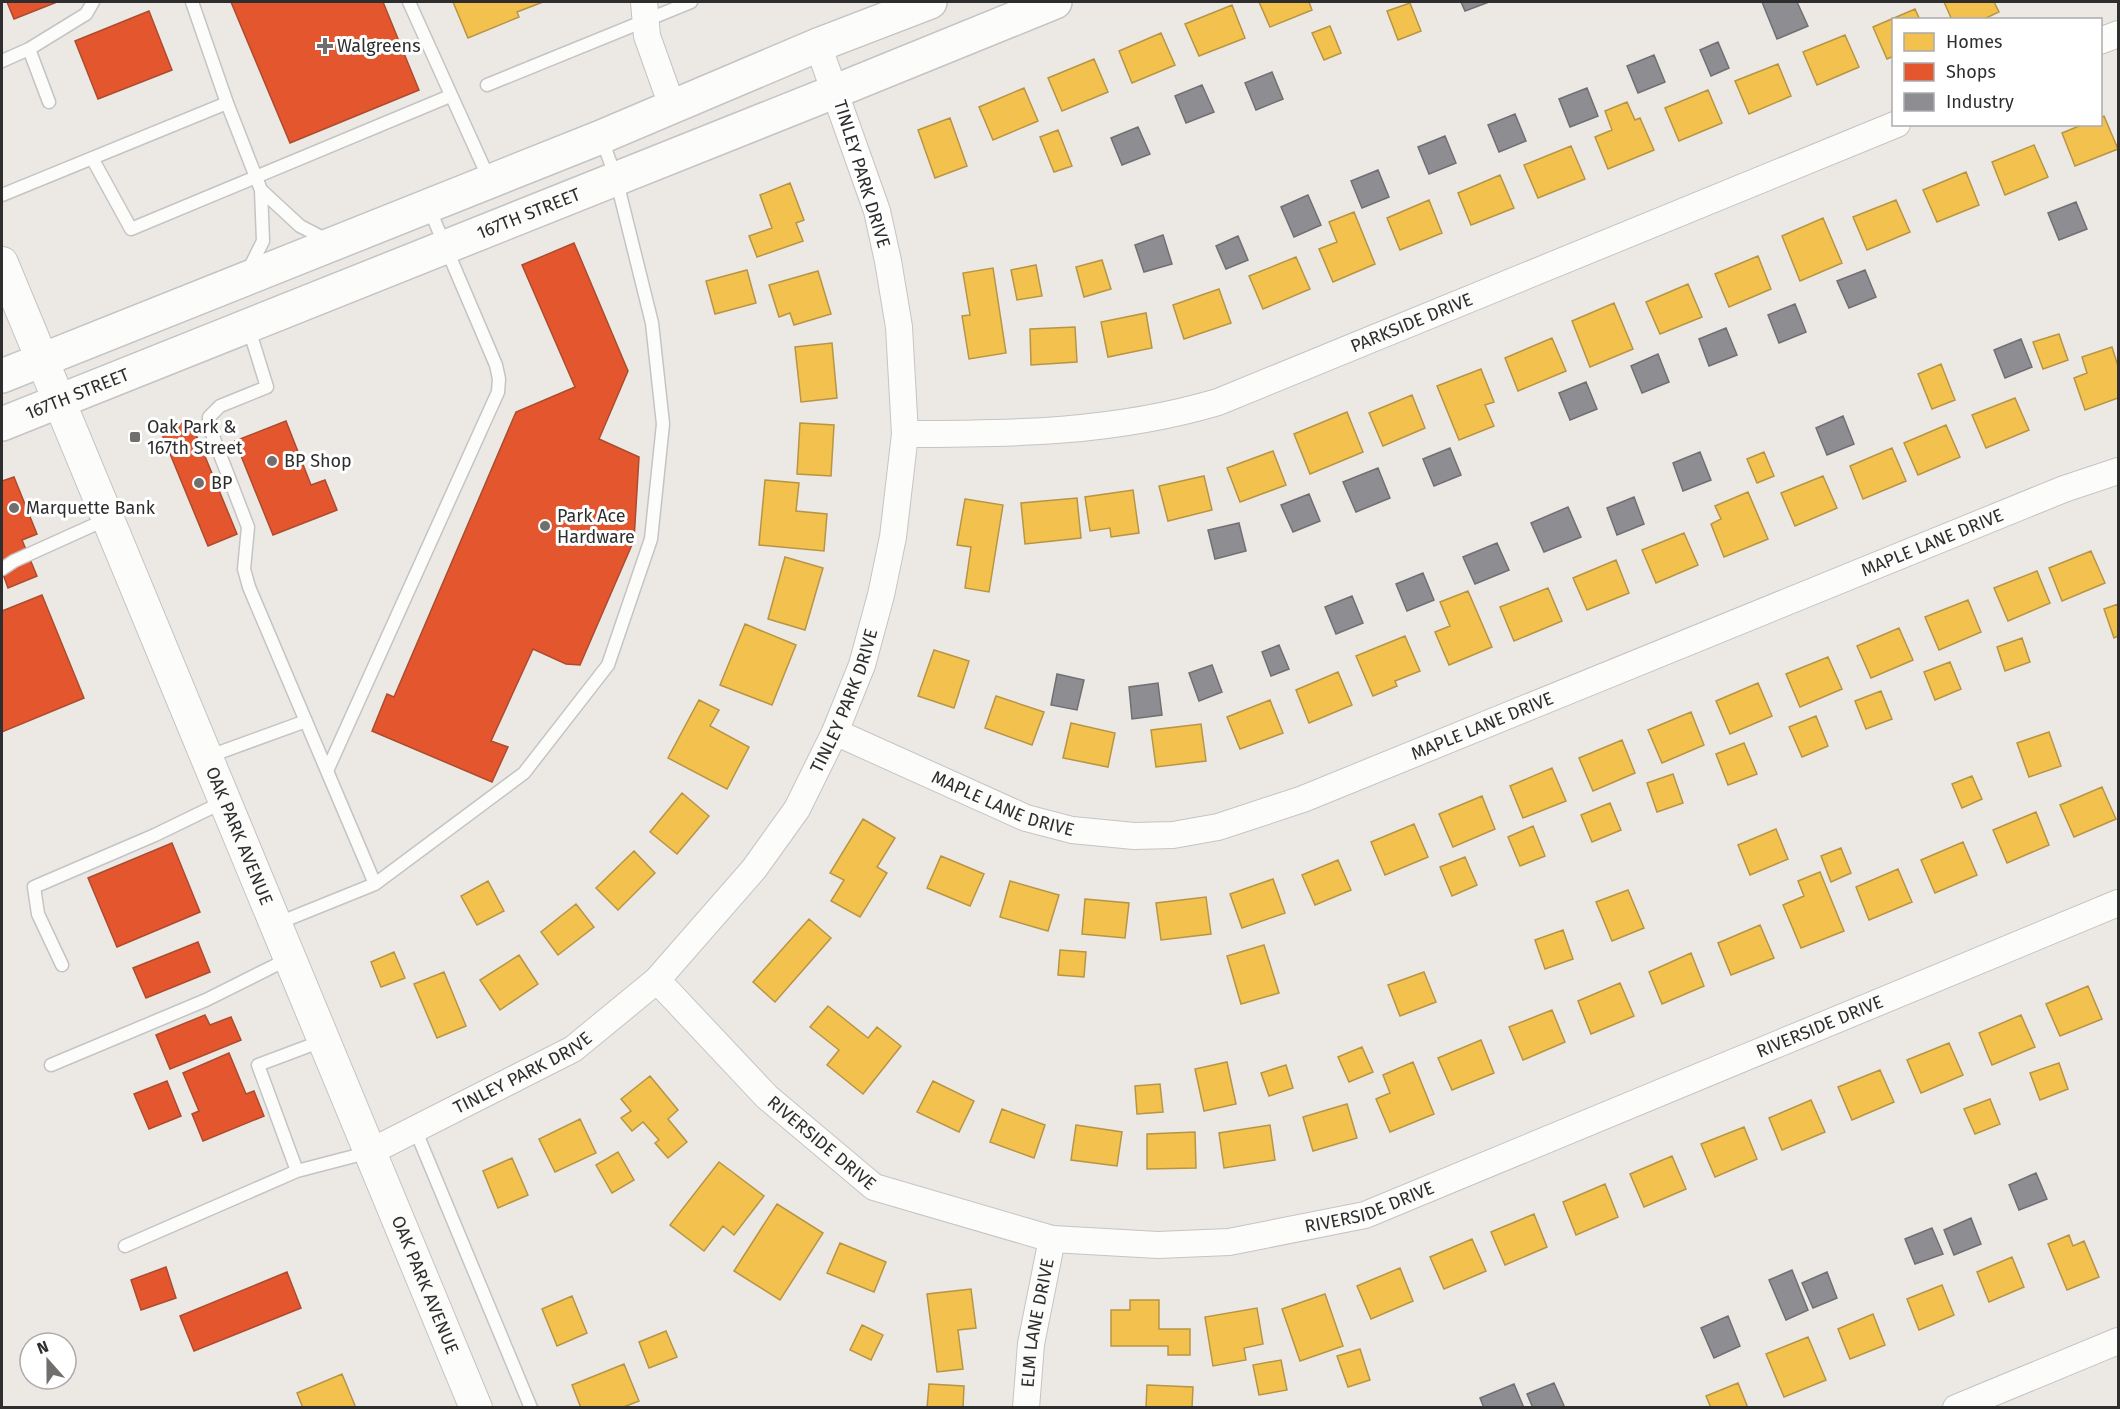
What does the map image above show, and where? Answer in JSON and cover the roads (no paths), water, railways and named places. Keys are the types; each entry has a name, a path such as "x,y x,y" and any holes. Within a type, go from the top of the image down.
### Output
{"main road":[{"path":"2,376 429,207 818,45 930,2"},
{"name":"167TH STREET","path":"2,424 1055,2"}],"street":[{"path":"644,11 650,45 672,106"},
{"path":"2102,40 2118,34"},
{"name":"TINLEY PARK DRIVE","path":"370,1152 573,1049 657,980 754,869 797,808 835,732 862,665 881,595 893,537 904,434 899,327 877,211 818,45"},
{"name":"PARKSIDE DRIVE","path":"904,434 1073,431 1148,420 1218,402 1892,126"},
{"name":"OAK PARK AVENUE","path":"2,263 476,1407"},
{"name":"MAPLE LANE DRIVE","path":"835,732 1026,819 1072,830 1134,836 1173,835 1218,826 1303,799 2064,489 2118,471"},
{"name":"RIVERSIDE DRIVE","path":"657,980 767,1097 874,1187 1052,1239 1158,1245 1229,1242 1365,1215 2118,903"},
{"name":"ELM LANE DRIVE","path":"1026,1407 1031,1344 1052,1239"},
{"path":"1956,1407 2118,1341"}],"lane":[{"path":"2,61 29,49 86,14 93,2"},
{"path":"192,2 227,103 261,190 263,241 244,280"},
{"path":"410,2 490,182"},
{"path":"487,85 644,11 691,2"},
{"path":"29,49 49,102"},
{"path":"92,158 131,229 450,96"},
{"path":"2,195 227,103"},
{"path":"275,925 375,884 524,773 608,665 651,539 663,424 652,323 616,178 601,137"},
{"path":"261,190 300,226 333,244"},
{"path":"327,771 498,392 500,379 496,365 429,207"},
{"path":"247,325 267,387 220,406 209,417 209,426 248,527 244,568 249,587 375,884"},
{"path":"2,569 14,561 107,519"},
{"path":"206,758 306,721"},
{"path":"62,966 38,914 34,887 155,835 224,801"},
{"path":"51,1065 206,1000 290,959"},
{"path":"297,1171 258,1065 323,1040"},
{"path":"415,1129 531,1407"},
{"path":"125,1246 297,1171 370,1152"}],"place":[{"name":"Walgreens","path":"325,46"},
{"name":"Oak Park & 167th Street","path":"135,437"},
{"name":"BP Shop","path":"272,461"},
{"name":"BP","path":"199,483"},
{"name":"Marquette Bank","path":"14,508"},
{"name":"Park Ace Hardware","path":"545,526"}]}
